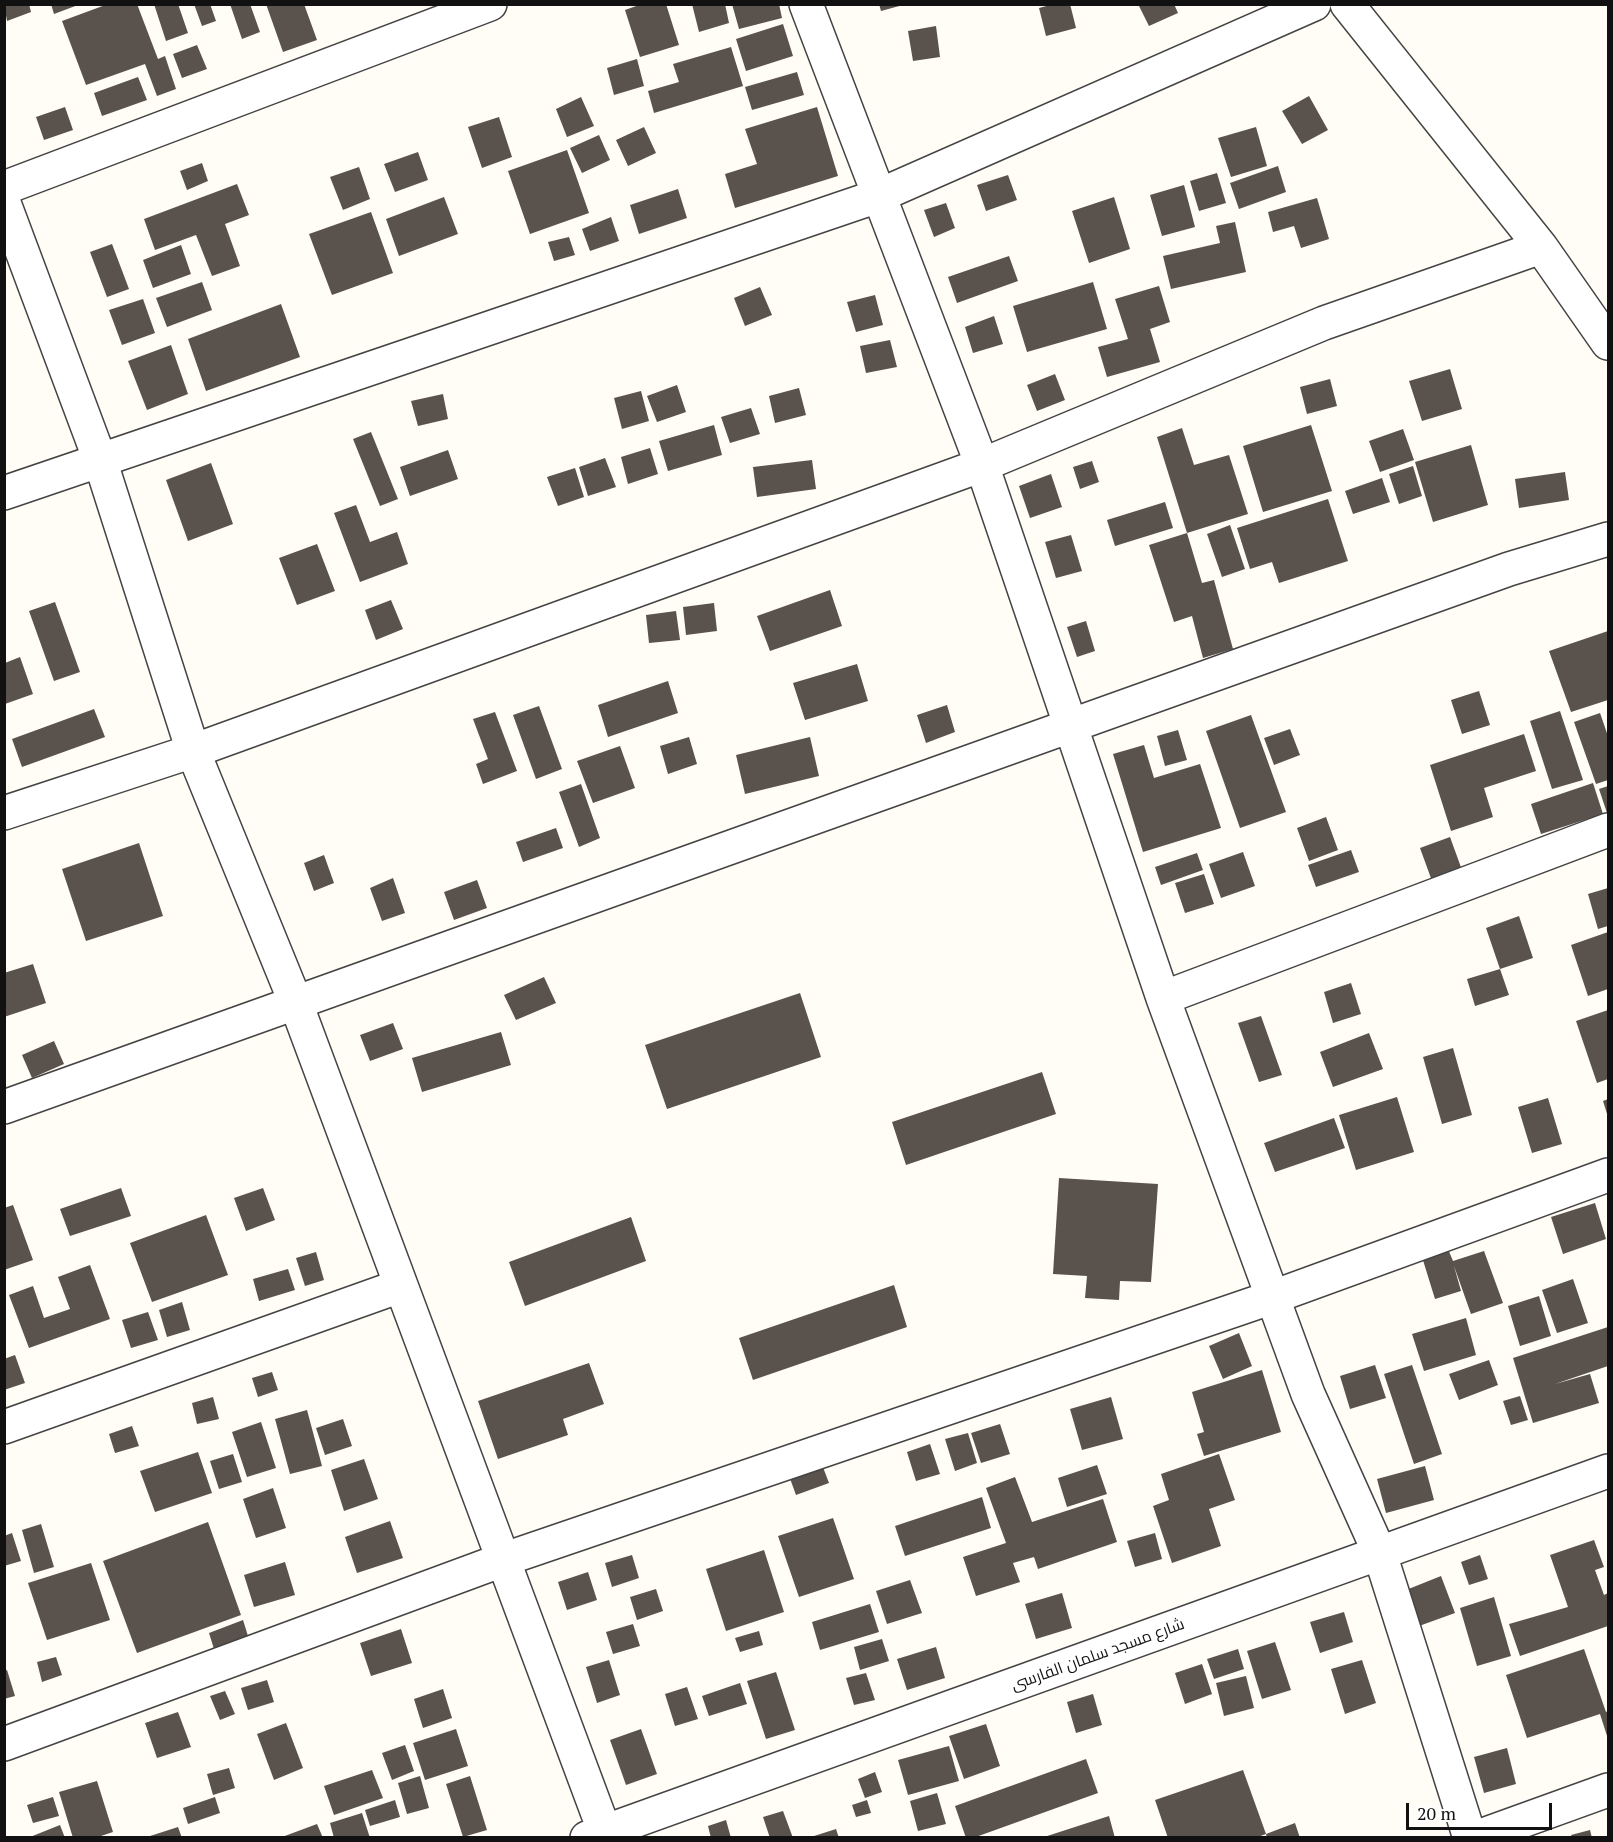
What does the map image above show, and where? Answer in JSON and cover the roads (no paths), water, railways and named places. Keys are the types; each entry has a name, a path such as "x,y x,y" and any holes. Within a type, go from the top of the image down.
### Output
{"street":[{"path":"4,188 490,4"},
{"path":"806,4 982,465 1163,998 1308,1394 1380,1554 1470,1838"},
{"path":"4,493 878,196 1314,4"},
{"path":"1347,4 1541,247 1608,343"},
{"path":"4,203 100,460 193,751 295,1001 400,1286 505,1559 600,1835"},
{"path":"4,813 193,751 982,465 1324,323 1541,247"},
{"path":"4,1107 295,1001 1509,569 1608,540"},
{"path":"1163,998 1608,830"},
{"path":"4,1744 505,1559 1273,1297 1608,1175"},
{"path":"4,1427 400,1286"},
{"name":"شارع مسجد سلمان الفارسى","path":"600,1835 1608,1471"},
{"path":"1475,1838 1608,1790"}]}
